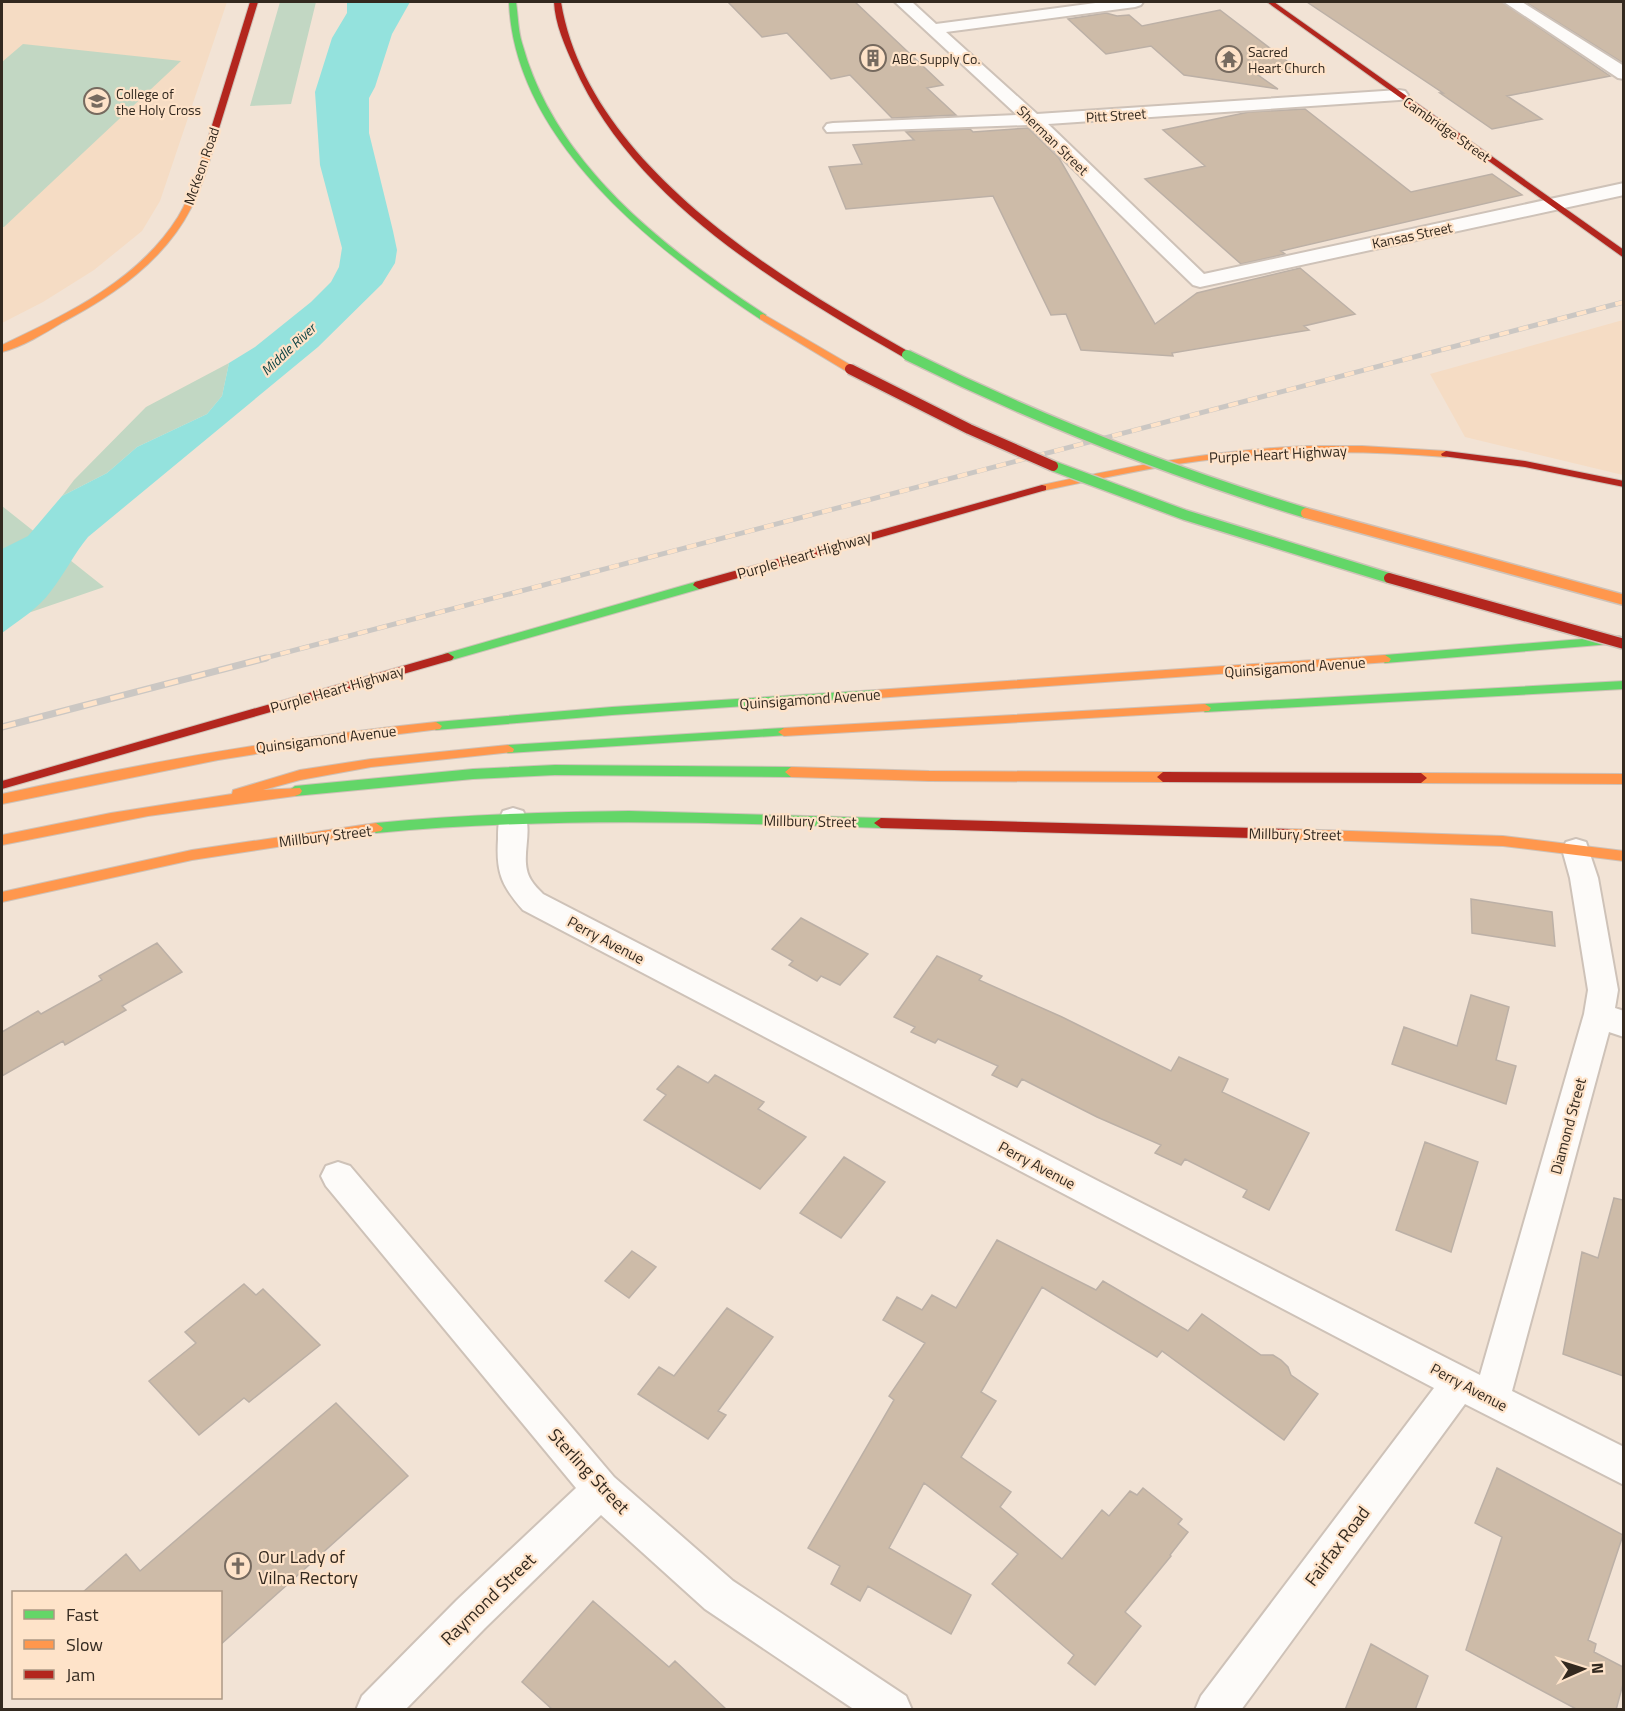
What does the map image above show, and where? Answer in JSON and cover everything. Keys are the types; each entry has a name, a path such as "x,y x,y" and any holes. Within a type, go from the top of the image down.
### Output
{"main road":[{"name":"McKeon Road","path":"2,349 53,324 98,298 133,272 174,230 196,189 254,2"},
{"path":"512,2 519,46 528,72 556,126 578,157 604,187 648,230 697,272 777,327 850,369 974,432 1044,462 1165,508 1337,563 1623,642"},
{"path":"557,2 573,58 586,89 618,135 666,188 698,218 738,251 838,317 992,398 1187,475 1390,536 1623,600"},
{"name":"Cambridge Street","path":"1270,2 1623,255"},
{"name":"Purple Heart Highway","path":"2,784 1028,491 1123,471 1221,455 1322,449 1378,450 1513,463 1623,484"},
{"name":"Quinsigamond Avenue","path":"2,799 64,784 247,750 373,732 484,721 1381,661 1623,642"},
{"name":"Quinsigamond Avenue","path":"210,801 300,775 371,763 532,747 1623,685"},
{"path":"2,840 62,826 210,801 352,784 555,770 688,770 940,776 1623,779"},
{"name":"Millbury Street","path":"2,897 152,862 249,845 420,824 513,818 642,817 1365,836 1503,842 1623,856"}],"street":[{"name":"Sherman Street","path":"903,2 1033,120 1200,281"},
{"path":"933,29 1135,2"},
{"path":"1512,2 1623,74"},
{"name":"Pitt Street","path":"833,128 1033,120 1399,95"},
{"name":"Kansas Street","path":"1200,281 1623,189"},
{"name":"Perry Avenue","path":"513,818 511,862 517,884 533,903 1623,1467"},
{"name":"Diamond Street","path":"1476,1391 1611,1020 1603,990 1584,878 1575,849"},
{"name":"Sterling Street","path":"338,1176 601,1490 719,1595 892,1710"},
{"name":"Fairfax Road","path":"1215,1710 1476,1391"},
{"name":"Raymond Street","path":"376,1710 471,1614 601,1490"}],"shaded area":[{"name":"College of the Holy Cross","path":"2,2 227,2 160,201 142,231 94,270 43,302 2,323"},
{"path":"1623,320 1623,475 1465,437 1430,374"}],"green space":[{"path":"280,2 316,2 291,104 250,106"},
{"path":"23,44 181,61 2,227 2,62"},
{"path":"229,363 222,396 207,414 137,447 107,473 62,496 74,480 146,407"},
{"path":"2,506 104,587 2,622"}],"water":[{"name":"Middle River","path":"347,2 410,2 392,34 375,87 369,98 369,133 397,250 395,263 382,284 318,347 88,537 46,597 2,633 2,549 28,536 62,496 107,473 137,447 207,414 222,396 229,363 255,347 311,302 331,282 339,267 342,248 320,165 315,92 332,38 347,13"}],"building":[{"name":"ABC Supply Co.","path":"728,2 855,2 943,85 927,88 956,115 892,118 850,75 831,79 787,33 762,37"},
{"path":"1307,2 1502,2 1610,76 1507,96 1542,119 1492,129 1440,93 1443,93"},
{"path":"1525,2 1623,2 1623,63"},
{"path":"1220,10 1296,68 1258,75 1278,89 1184,75 1151,46 1106,54 1068,19 1106,13 1117,16 1129,15 1142,26"},
{"path":"1305,109 1411,192 1492,174 1522,195 1281,251 1285,254 1241,264 1145,179 1205,166 1163,130 1249,112"},
{"path":"1028,128 1059,158 1155,324 1197,293 1300,268 1355,314 1304,326 1309,330 1172,353 1173,356 1081,350 1066,314 1051,315 993,196 846,209 829,167 862,164 853,145 914,140 906,132 970,129 973,132"},
{"path":"1471,899 1552,912 1555,946 1472,933"},
{"path":"801,918 868,954 840,985 821,976 817,981 789,965 793,961 772,949"},
{"path":"157,943 182,972 122,1006 126,1010 65,1045 63,1041 2,1076 2,1032 38,1011 41,1014 102,980 99,976"},
{"path":"937,956 982,976 979,980 1062,1017 1171,1071 1179,1057 1228,1079 1222,1092 1309,1133 1269,1210 1243,1197 1247,1190 1185,1159 1181,1165 1155,1153 1161,1145 1097,1117 1022,1079 1017,1087 992,1075 998,1066 938,1039 935,1043 911,1032 915,1027 894,1017"},
{"path":"1471,995 1509,1007 1496,1060 1516,1066 1506,1104 1392,1064 1404,1027 1457,1046"},
{"path":"678,1066 708,1083 715,1075 764,1102 758,1109 806,1137 760,1189 644,1120 666,1095 657,1089"},
{"path":"1425,1142 1478,1162 1451,1252 1396,1230"},
{"path":"844,1157 885,1182 841,1238 800,1213"},
{"path":"1614,1198 1623,1200 1623,1376 1563,1354 1582,1252 1598,1258"},
{"path":"997,1240 1096,1290 1103,1281 1188,1331 1202,1314 1261,1355 1273,1355 1281,1360 1288,1367 1291,1375 1318,1394 1284,1440 1162,1351 1157,1357 1042,1287 981,1392 996,1401 961,1457 1011,1492 1000,1507 1062,1559 1102,1510 1109,1516 1130,1491 1137,1495 1143,1488 1182,1519 1178,1524 1188,1532 1125,1612 1141,1626 1095,1685 1068,1663 1074,1655 992,1584 1018,1554 924,1483 889,1548 971,1595 951,1634 868,1586 860,1601 831,1584 840,1566 808,1548 894,1400 889,1396 925,1343 883,1320 897,1297 922,1310 932,1295 956,1308"},
{"path":"632,1251 656,1267 629,1298 605,1281"},
{"path":"244,1284 256,1295 263,1289 320,1345 249,1402 244,1398 199,1435 149,1381 196,1343 185,1332"},
{"path":"727,1308 773,1337 718,1411 726,1415 708,1439 638,1394 659,1367 674,1376"},
{"path":"336,1403 408,1476 222,1643 222,1591 84,1591 126,1554 140,1571"},
{"path":"1497,1468 1623,1535 1588,1640 1596,1644 1594,1652 1623,1667 1623,1684 1616,1710 1578,1710 1466,1650 1502,1537 1475,1523"},
{"path":"593,1601 669,1667 675,1661 727,1710 553,1710 522,1682"},
{"path":"1371,1644 1428,1676 1415,1710 1345,1710"}],"railway":[{"path":"261,659 1624,302"},
{"path":"2,727 266,658"}],"traffic: fast":[{"path":"512,2 518,43 533,86 555,127 583,165 615,201 650,234 687,265 763,317"},
{"path":"907,355 955,379 1103,443 1203,480 1306,513"},
{"path":"1053,466 1185,515 1389,578"},
{"path":"448,657 699,585"},
{"path":"1385,659 1619,640"},
{"path":"1205,708 1624,685"},
{"path":"436,726 612,711 876,694"},
{"path":"508,749 784,732"},
{"path":"295,791 473,774 555,770 791,772"},
{"path":"376,828 439,822 565,816 692,817 881,823"}],"traffic: slow":[{"path":"2,349 103,296 147,261 166,240 192,198 213,135"},
{"path":"763,317 850,369"},
{"path":"1042,488 1176,461 1250,452 1334,449 1446,454"},
{"path":"1306,513 1624,600"},
{"path":"876,694 1385,659"},
{"path":"784,732 1205,708"},
{"path":"2,799 218,755 436,726"},
{"path":"238,793 300,775 371,763 508,749"},
{"path":"791,772 929,776 1163,777"},
{"path":"1421,778 1624,779"},
{"path":"2,840 148,811 295,791"},
{"path":"2,897 192,855 376,828"},
{"path":"1289,834 1503,841 1624,856"}],"traffic: jam":[{"path":"213,135 254,2"},
{"path":"557,2 567,41 590,92 622,140 662,184 708,225 758,263 859,328 907,355"},
{"path":"1270,2 1624,255"},
{"path":"850,369 969,429 1053,466"},
{"path":"1446,454 1525,464 1624,484"},
{"path":"699,585 1042,488"},
{"path":"1389,578 1624,644"},
{"path":"2,785 448,657"},
{"path":"1163,777 1421,778"},
{"path":"881,823 1289,834"}],"place":[{"name":"ABC Supply Co.","path":"873,58"},
{"name":"Sacred Heart Church","path":"1229,59"},
{"name":"College of the Holy Cross","path":"97,101"},
{"name":"Our Lady of Vilna Rectory","path":"238,1566"}]}
